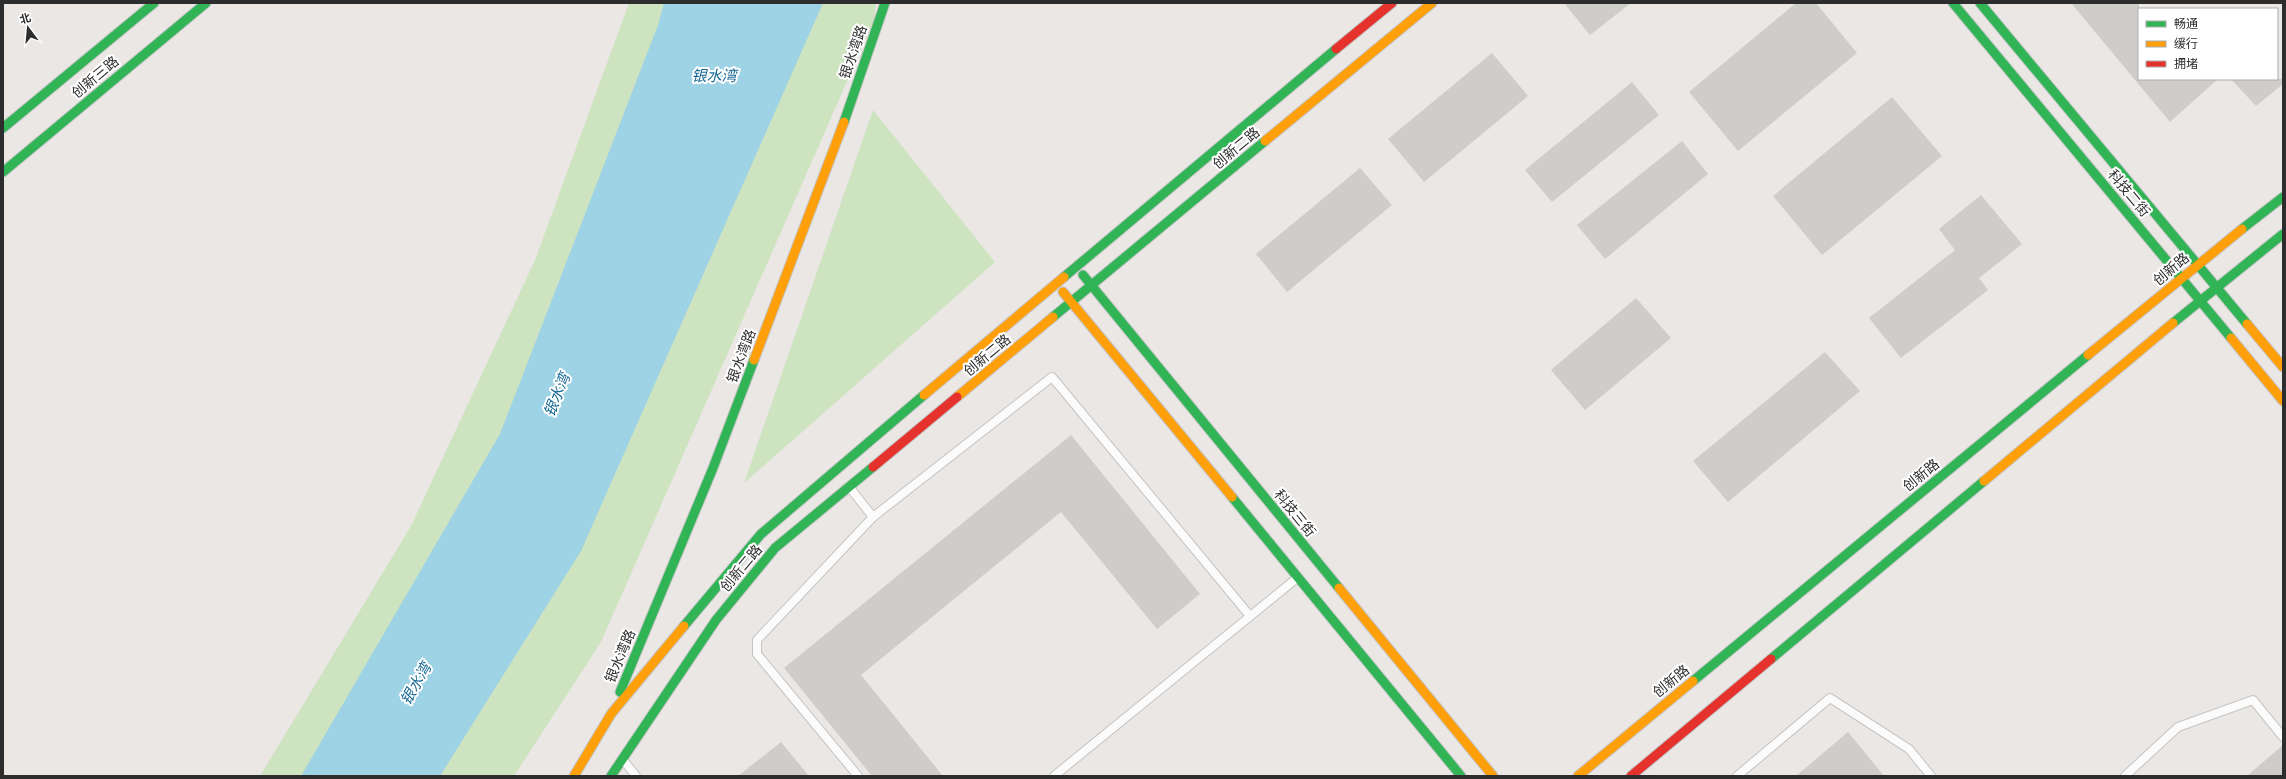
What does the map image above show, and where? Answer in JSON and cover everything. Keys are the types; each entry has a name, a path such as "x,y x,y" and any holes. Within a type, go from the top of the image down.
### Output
{"street":[{"name":"创新三路","path":"3,128 154,3"},
{"name":"创新三路","path":"3,172 206,3"},
{"name":"银水湾路","path":"611,714 714,468 834,149 885,3"},
{"name":"创新二路","path":"574,776 611,714 761,534 1076,267 1392,3"},
{"name":"创新二路","path":"611,776 716,620 770,554 1432,3"},
{"name":"科技二街","path":"1954,3 2283,401"},
{"name":"科技二街","path":"1980,3 2283,367"},
{"name":"创新路","path":"1578,776 2198,264 2283,197"},
{"path":"1631,776 2200,300 2283,234"},
{"name":"科技三街","path":"1076,267 1492,776"},
{"path":"1056,284 1461,776"}],"lane":[{"path":"858,776 757,654 757,640 873,517 1052,376 1250,616"},
{"path":"849,487 873,517"},
{"path":"1054,776 1298,578"},
{"path":"1737,776 1830,698 1909,749 1931,776"},
{"path":"2125,776 2178,727 2253,700 2283,737"},
{"path":"622,760 636,776"}],"green space":[{"path":"629,3 876,3 874,20 601,642 514,776 260,776 411,526 535,260"},
{"path":"873,110 995,262 744,483"}],"water":[{"name":"银水湾","path":"664,3 823,3 581,551 440,776 301,776 500,434 658,25"}],"building":[{"path":"1564,3 1631,3 1590,35"},
{"path":"1796,3 1816,3 1857,53 1738,151 1689,92"},
{"path":"2071,3 2139,3 2138,80 2217,80 2170,122"},
{"path":"1492,53 1528,96 1424,182 1388,139"},
{"path":"2283,79 2283,84 2256,106 2232,80"},
{"path":"1632,82 1659,115 1552,202 1525,170"},
{"path":"1892,97 1942,156 1822,255 1773,196"},
{"path":"1682,141 1708,174 1605,259 1577,225"},
{"path":"1360,168 1392,205 1287,292 1256,254"},
{"path":"1981,195 2022,244 1979,278 1988,290 1901,358 1869,318 1955,250 1939,229"},
{"path":"1636,298 1671,338 1585,410 1551,370"},
{"path":"1825,352 1860,391 1728,502 1693,461"},
{"path":"1071,435 1200,594 1157,629 1061,512 861,675 943,776 872,776 784,668"},
{"path":"1848,732 1884,776 1796,776"},
{"path":"781,742 809,776 738,776"},
{"path":"2283,745 2283,776 2247,776"}],"traffic: fast":[{"path":"3,128 154,3"},
{"path":"3,172 206,3"},
{"path":"844,122 885,3"},
{"path":"1953,3 2231,338"},
{"path":"1980,3 2247,324"},
{"path":"1064,277 1336,49"},
{"path":"1053,317 1265,141"},
{"path":"2242,229 2283,197"},
{"path":"2173,323 2283,234"},
{"path":"1083,275 1339,588"},
{"path":"1693,681 2088,355"},
{"path":"620,692 713,468 754,360"},
{"path":"684,626 761,534 924,395"},
{"path":"611,776 716,620 775,548 873,467"},
{"path":"1771,659 1984,481"},
{"path":"1232,497 1461,776"}],"traffic: slow":[{"path":"1265,141 1432,3"},
{"path":"754,360 844,122"},
{"path":"2088,355 2242,229"},
{"path":"924,395 1064,277"},
{"path":"1063,292 1232,497"},
{"path":"957,397 1053,317"},
{"path":"1984,481 2173,323"},
{"path":"2247,324 2283,367"},
{"path":"2231,338 2283,401"},
{"path":"1339,588 1493,776"},
{"path":"574,776 611,714 684,626"},
{"path":"1578,776 1693,681"}],"traffic: jam":[{"path":"1336,49 1392,3"},
{"path":"873,467 957,397"},
{"path":"1631,776 1771,659"}]}
